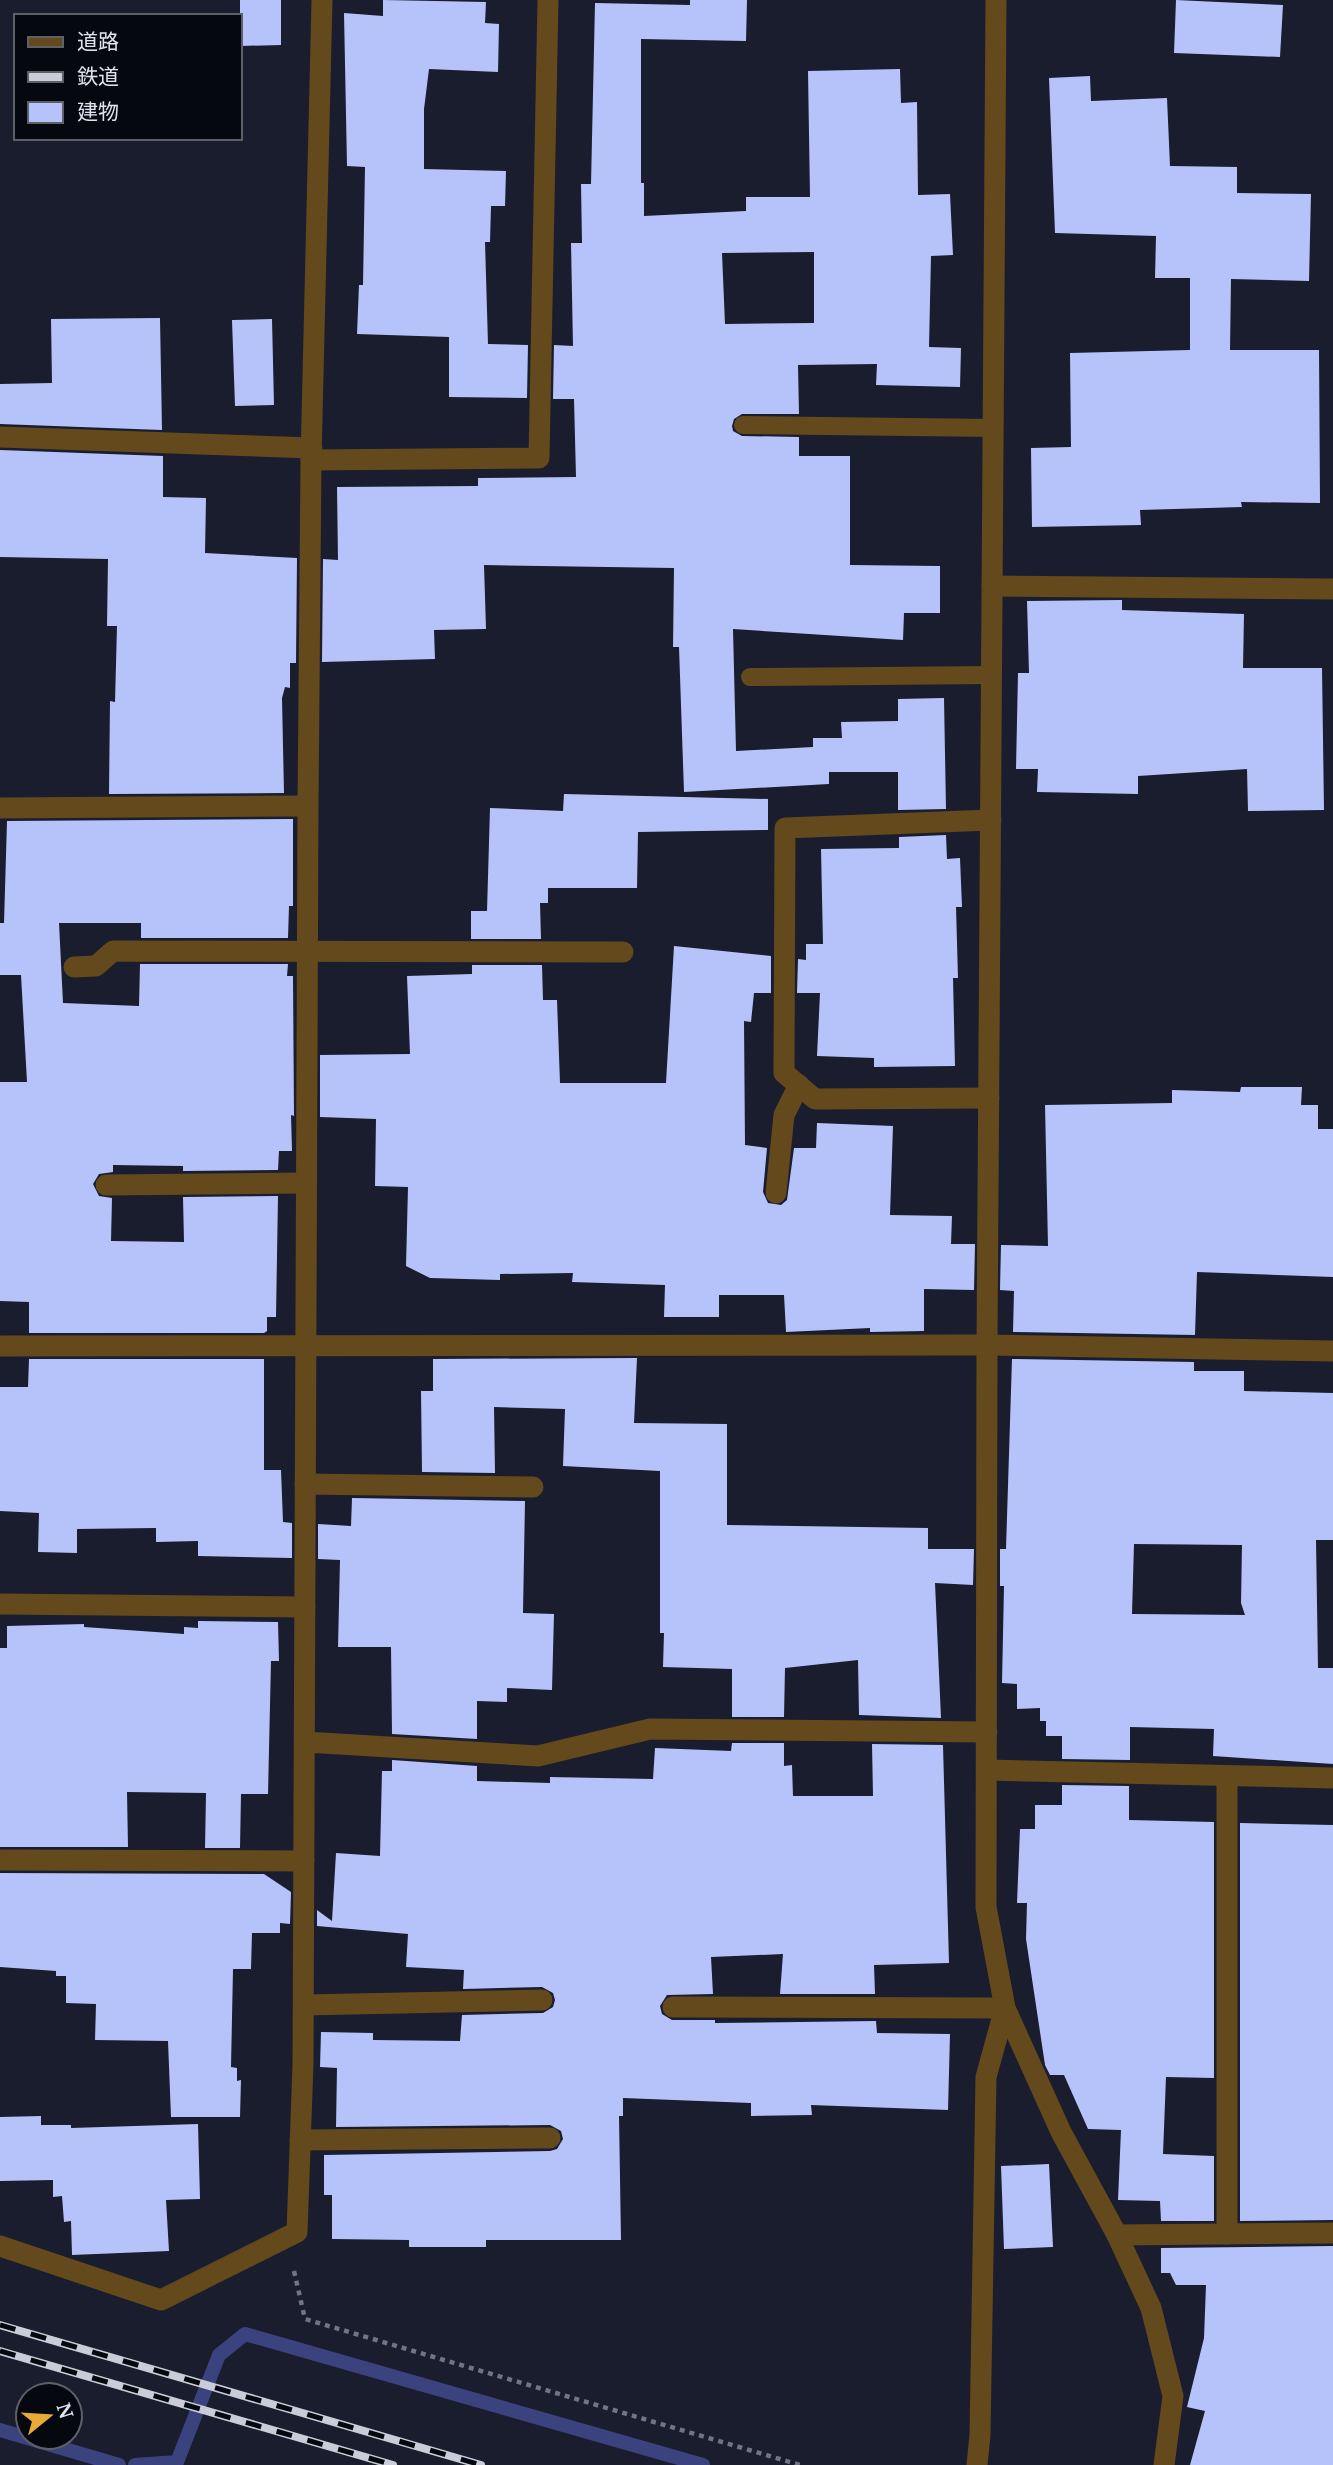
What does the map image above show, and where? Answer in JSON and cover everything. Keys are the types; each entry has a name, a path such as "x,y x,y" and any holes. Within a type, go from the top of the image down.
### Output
{"street":[{"path":"0,2246 161,2300 297,2232 304,2005 308,806 312,454 322,0"},
{"path":"0,437 312,454 539,458 548,0"},
{"path":"996,0 986,1907 1005,2008 1061,2132 1117,2235 1151,2308 1172,2396 1164,2465"},
{"path":"992,586 1333,589"},
{"path":"0,808 308,806"},
{"path":"989,1098 815,1099 784,1073 785,828 991,820"},
{"path":"74,967 96,966 113,951 623,952"},
{"path":"776,1193 784,1115 799,1085"},
{"path":"106,1185 306,1184"},
{"path":"0,1346 987,1345 1333,1351"},
{"path":"306,1484 533,1487"},
{"path":"0,1604 305,1607"},
{"path":"305,1742 538,1756 650,1729 987,1732"},
{"path":"988,1770 1333,1778"},
{"path":"1227,1776 1227,2234"},
{"path":"0,1860 304,1861"},
{"path":"304,2005 542,2000"},
{"path":"673,2007 1005,2008"},
{"path":"977,2465 980,2435 986,2077 1005,2008"},
{"path":"300,2140 550,2138"},
{"path":"1117,2235 1333,2233"}],"lane":[{"path":"743,425 993,428"},
{"path":"750,677 992,675"}],"path":[{"path":"286,2236 305,2319 800,2465"}],"building":[{"path":"240,0 281,0 281,45 242,46"},
{"path":"383,0 486,2 485,23 499,24 498,72 429,69 424,109 424,169 506,171 505,206 491,206 490,242 485,242 488,344 528,345 527,398 449,397 449,337 357,334 359,285 363,285 365,167 347,166 344,13 383,16"},
{"path":"690,0 747,0 746,41 641,39 641,183 644,183 644,216 746,211 746,197 810,197 808,71 900,69 901,103 917,102 918,195 950,194 953,255 931,256 929,347 961,348 960,387 876,385 877,364 798,365 799,414 742,414 734,419 732,426 733,431 742,436 799,437 799,456 850,456 850,565 940,566 940,613 904,613 903,640 733,629 736,751 813,747 813,738 842,738 841,722 898,721 898,699 944,698 946,809 898,810 898,772 829,772 829,784 684,792 679,647 673,647 674,568 484,565 486,629 434,630 435,659 322,662 323,559 338,560 337,487 478,486 478,478 576,477 574,399 553,399 554,345 573,346 571,243 582,243 581,184 591,184 595,3 690,5","holes":["814,252 814,323 725,324 722,253"]},
{"path":"1176,0 1283,5 1280,57 1174,53"},
{"path":"1090,76 1091,101 1167,98 1170,166 1237,167 1237,193 1311,194 1309,281 1231,279 1230,350 1319,350 1320,503 1241,502 1242,507 1140,510 1141,525 1032,527 1031,448 1071,447 1070,353 1190,350 1190,278 1155,278 1156,236 1055,233 1049,78"},
{"path":"160,318 162,430 0,424 0,384 52,383 51,319"},
{"path":"272,319 274,405 235,406 232,320"},
{"path":"0,450 163,456 163,497 206,498 205,553 297,558 296,663 290,663 290,688 285,687 282,698 284,793 109,794 110,701 115,702 117,626 107,626 108,559 0,557"},
{"path":"1122,600 1122,610 1244,614 1243,668 1322,668 1324,810 1248,811 1247,769 1138,776 1138,794 1037,792 1038,769 1016,769 1018,673 1029,673 1027,601"},
{"path":"564,794 768,799 768,830 638,832 637,888 548,888 548,903 540,903 541,939 471,939 471,911 487,911 490,808 563,811"},
{"path":"293,819 293,906 289,906 288,938 141,938 141,923 59,923 63,1003 139,1006 140,964 288,964 287,976 293,976 294,1116 291,1115 292,1151 279,1151 278,1170 183,1171 183,1166 113,1165 113,1172 99,1174 93,1184 99,1196 112,1198 111,1241 184,1242 183,1197 278,1196 276,1317 267,1317 267,1331 264,1333 29,1333 29,1302 0,1301 0,1082 27,1082 21,975 0,975 0,923 4,923 7,821"},
{"path":"946,835 947,859 960,858 962,907 956,907 958,978 953,978 955,1066 874,1067 874,1058 817,1056 820,993 797,993 798,959 806,960 806,944 823,944 821,849 899,848 899,837"},
{"path":"674,946 771,956 771,993 754,993 751,1022 744,1021 745,1145 767,1148 763,1192 768,1203 781,1205 787,1200 794,1148 816,1148 817,1123 893,1126 890,1215 952,1216 951,1244 975,1244 974,1290 924,1289 924,1331 870,1332 870,1328 786,1332 784,1295 719,1295 719,1317 664,1317 665,1285 572,1282 573,1273 500,1274 500,1280 430,1278 406,1266 408,1187 375,1186 376,1119 320,1117 320,1055 410,1054 407,976 472,974 472,965 542,965 543,1000 557,1000 560,1083 666,1083"},
{"path":"1241,1087 1302,1087 1301,1105 1318,1105 1318,1129 1333,1129 1333,1277 1197,1272 1195,1335 1013,1332 1014,1291 1000,1290 1001,1245 1048,1246 1045,1105 1172,1103 1172,1090 1240,1092"},
{"path":"637,1358 634,1423 727,1424 727,1525 928,1528 928,1549 974,1549 973,1585 935,1583 941,1718 859,1715 858,1660 785,1668 784,1717 732,1717 732,1669 663,1667 664,1633 660,1633 660,1471 563,1466 565,1409 494,1407 495,1473 422,1472 421,1391 433,1391 433,1359"},
{"path":"29,1359 264,1359 264,1470 281,1470 283,1522 292,1523 292,1558 198,1556 198,1541 156,1542 156,1528 77,1529 77,1553 38,1552 39,1513 0,1511 0,1387 28,1387"},
{"path":"1012,1359 1194,1362 1194,1371 1244,1371 1244,1391 1333,1393 1333,1540 1316,1540 1318,1668 1333,1668 1333,1764 1213,1756 1214,1729 1130,1727 1130,1760 1062,1759 1062,1736 1046,1736 1046,1721 1040,1721 1040,1708 1017,1709 1017,1684 1002,1683 1004,1586 1000,1586 1000,1549 1006,1549","holes":["1134,1544 1242,1545 1241,1603 1245,1615 1132,1614"]},
{"path":"352,1498 525,1501 523,1613 554,1614 552,1690 507,1688 507,1702 477,1701 477,1739 392,1734 391,1647 338,1647 340,1560 318,1559 318,1524 351,1526"},
{"path":"198,1621 278,1622 279,1661 271,1661 268,1794 241,1794 240,1848 205,1848 206,1793 127,1792 128,1847 0,1847 0,1648 7,1648 7,1626 84,1624 84,1627 184,1634 184,1627 198,1628"},
{"path":"732,1743 784,1743 784,1766 792,1765 793,1796 873,1796 872,1744 943,1745 949,1963 874,1965 875,1994 780,1994 783,1954 711,1957 713,1994 667,1995 660,2006 662,2014 672,2020 715,2020 715,2023 876,2021 877,2033 950,2034 948,2110 811,2105 812,2115 751,2116 751,2103 623,2098 623,2116 619,2116 621,2240 486,2240 486,2247 409,2247 409,2240 332,2239 332,2195 324,2195 324,2155 550,2151 557,2149 563,2139 561,2131 550,2125 336,2127 337,2068 320,2067 321,2032 373,2033 373,2040 460,2041 462,2015 543,2013 553,2007 555,2000 553,1993 542,1987 463,1989 464,1970 406,1967 408,1934 317,1926 317,1910 332,1921 336,1853 380,1856 382,1771 392,1771 392,1760 477,1766 477,1781 550,1783 550,1777 653,1779 655,1748 731,1751"},
{"path":"1062,1785 1129,1786 1129,1820 1214,1822 1214,2078 1166,2077 1163,2154 1214,2156 1214,2221 1161,2221 1160,2201 1118,2200 1121,2130 1088,2129 1064,2075 1050,2075 1045,2065 1026,1939 1027,1903 1017,1903 1020,1829 1035,1829 1035,1805 1062,1805"},
{"path":"1240,1823 1333,1825 1333,2220 1240,2221"},
{"path":"0,1873 264,1874 291,1892 290,1924 280,1923 280,1933 252,1933 251,1969 233,1969 231,2067 237,2068 237,2081 241,2080 240,2117 171,2117 168,2041 95,2040 96,2004 66,2003 66,1976 56,1976 56,1971 0,1967"},
{"path":"41,2116 41,2125 71,2125 71,2128 198,2124 200,2199 166,2200 169,2251 72,2255 71,2221 64,2222 62,2196 53,2197 53,2180 0,2181 0,2117"},
{"path":"1049,2164 1053,2247 1004,2249 1001,2166"},
{"path":"1333,2246 1333,2465 1190,2465 1205,2411 1187,2407 1204,2338 1206,2285 1176,2285 1170,2273 1161,2273 1161,2248"}],"waterway":[{"path":"135,2465 177,2462 219,2355 245,2334 703,2465"},
{"path":"0,2430 119,2465"}],"railway":[{"path":"0,2325 481,2465"},
{"path":"0,2351 393,2465"}]}
